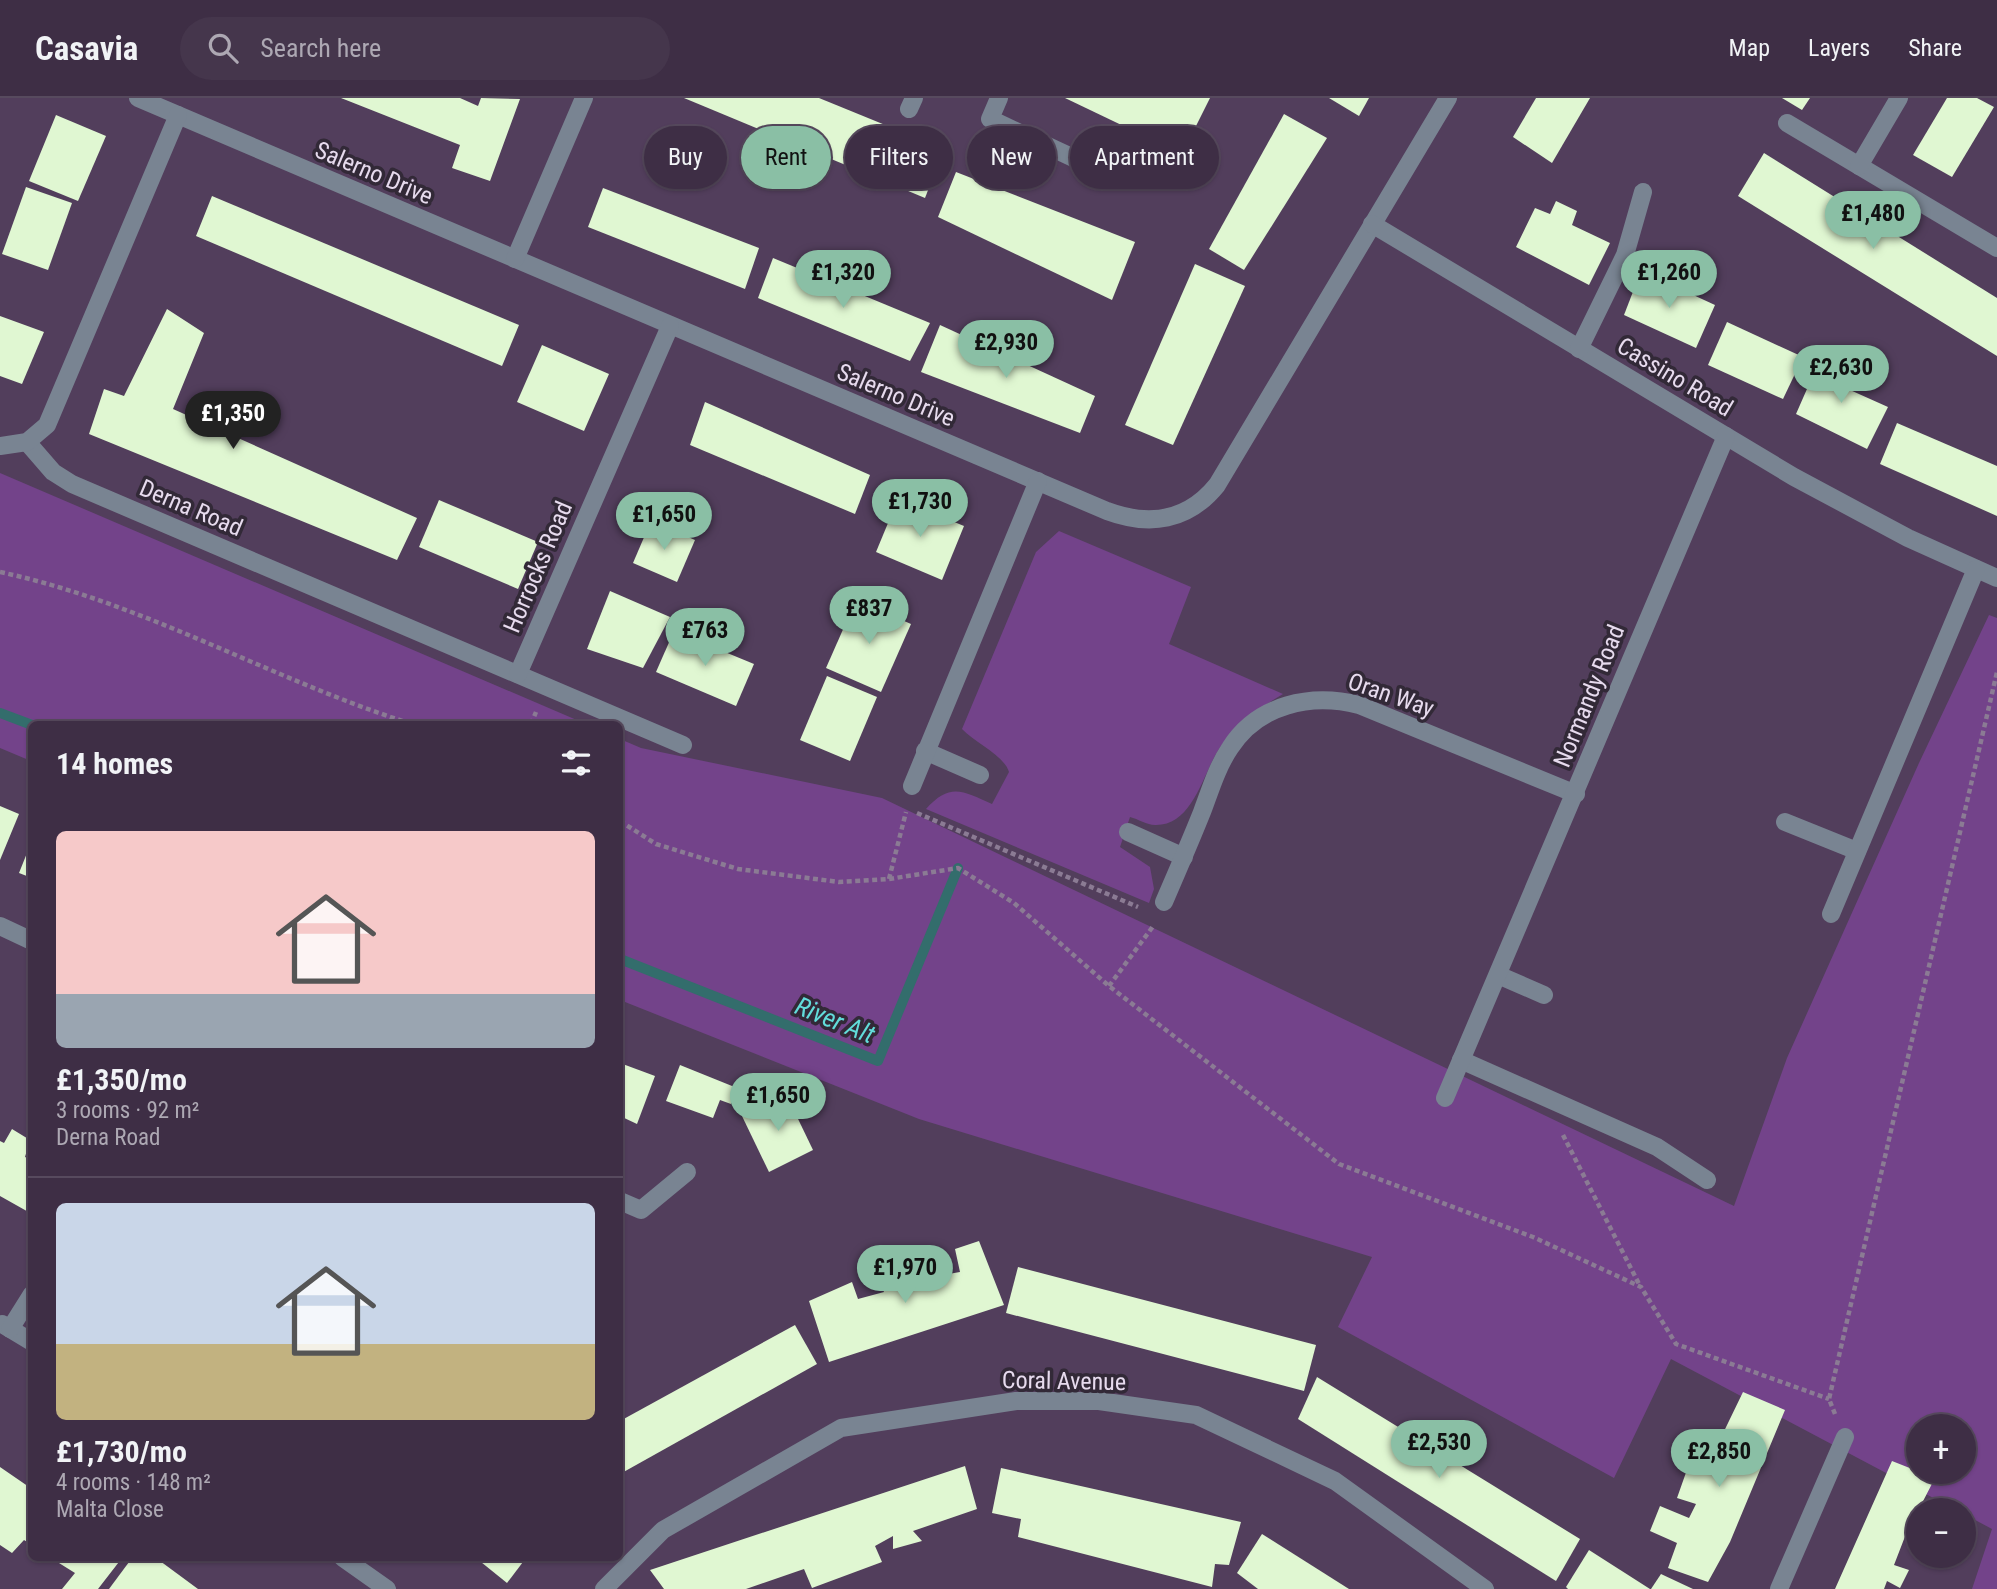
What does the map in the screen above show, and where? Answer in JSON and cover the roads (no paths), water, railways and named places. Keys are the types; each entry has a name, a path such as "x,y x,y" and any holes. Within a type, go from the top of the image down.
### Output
{"street":[{"name":"Salerno Drive","path":"138,98 1116,514 1141,520 1167,519 1196,507 1226,471 1448,98"},
{"path":"515,259 584,98"},
{"path":"999,98 990,119 1070,156"},
{"path":"1859,166 1899,98"},
{"path":"0,446 27,442 42,432 50,418 178,115"},
{"path":"1787,122 1997,248"},
{"path":"1579,349 1625,254 1643,192"},
{"name":"Cassino Road","path":"1372,224 1873,521 1997,578"},
{"name":"Horrocks Road","path":"519,674 670,326"},
{"name":"Normandy Road","path":"1445,1098 1726,436"},
{"name":"Derna Road","path":"27,442 52,472 72,484 683,745"},
{"path":"912,786 1038,481"},
{"path":"1831,914 1976,569"},
{"name":"Oran Way","path":"1162,909 1230,747 1255,721 1279,708 1304,700 1332,699 1359,705 1576,794"},
{"path":"925,751 980,775"},
{"path":"1786,822 1857,851"},
{"path":"1128,832 1184,857"},
{"path":"0,926 28,939"},
{"path":"1498,975 1544,995"},
{"path":"1461,1060 1657,1147 1707,1180"},
{"path":"623,1202 640,1210 687,1172"},
{"path":"28,1299 5,1326 28,1340"},
{"name":"Coral Avenue","path":"604,1589 663,1530 841,1429 1016,1401 1099,1401 1196,1415 1335,1481 1485,1589"},
{"path":"1779,1589 1845,1437"},
{"path":"347,1561 387,1589"}],"waterway":[{"name":"River Alt","path":"0,713 28,724"},
{"name":"River Alt","path":"623,960 878,1061 958,868"}]}
